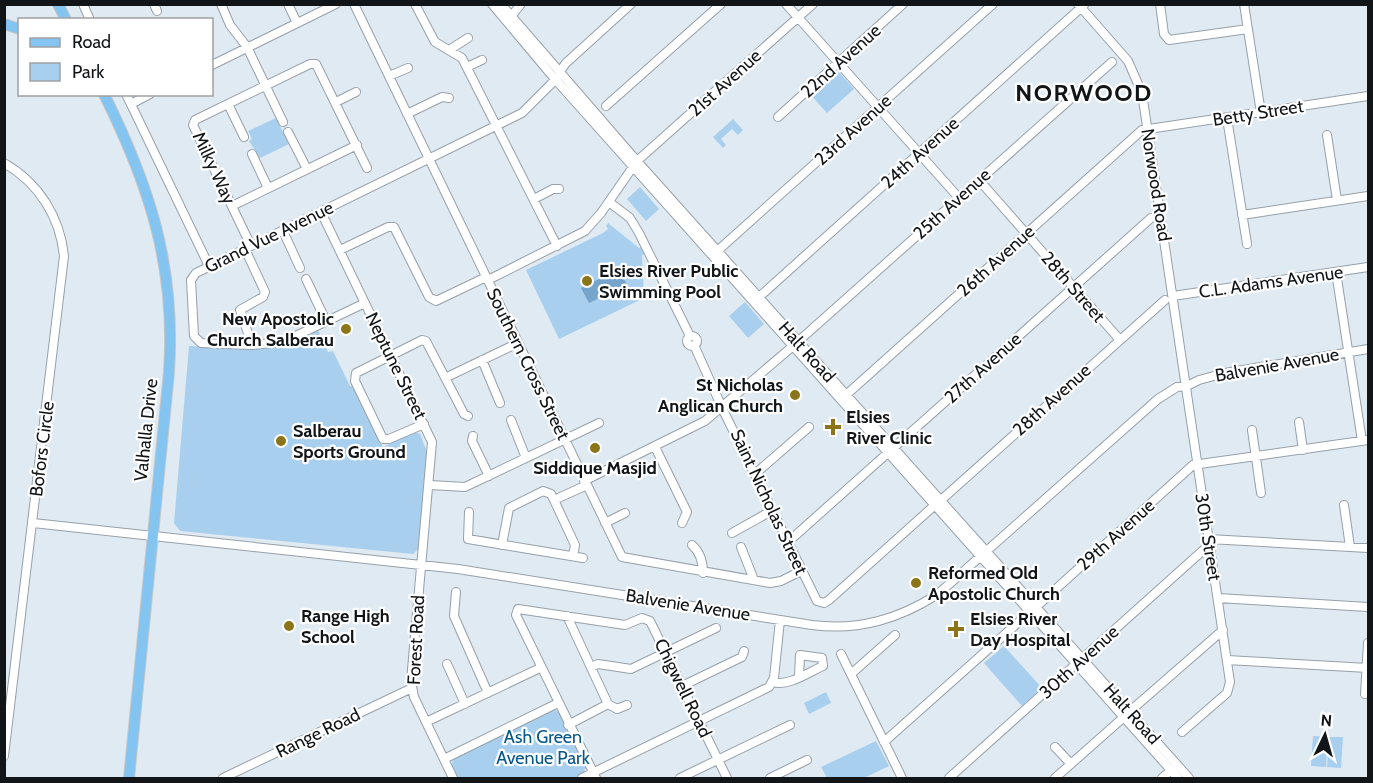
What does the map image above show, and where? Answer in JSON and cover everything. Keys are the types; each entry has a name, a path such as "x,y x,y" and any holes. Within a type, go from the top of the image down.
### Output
{"main road":[{"path":"58,4 65,18"},
{"path":"97,96 121,129"},
{"name":"Valhalla Drive","path":"105,96 140,174 157,224 164,254 169,306 168,372 129,778"}],"street":[{"path":"83,4 89,18"},
{"path":"221,4 231,28 247,47 283,122"},
{"path":"288,4 297,23"},
{"path":"213,64 336,4"},
{"name":"Southern Cross Street","path":"354,4 619,553 627,560 754,580 775,582 801,571"},
{"path":"415,4 432,39 461,57 467,67 557,246"},
{"name":"Halt Road","path":"492,4 509,19 635,164 1174,768 1189,778"},
{"name":"Halt Road","path":"501,4 509,19"},
{"path":"509,19 521,4"},
{"path":"606,106 721,4"},
{"path":"786,4 959,198"},
{"name":"21st Avenue","path":"340,250 392,227 432,300 438,300 557,246 585,231 609,202 635,164 813,4"},
{"name":"22nd Avenue","path":"778,117 903,4"},
{"name":"23rd Avenue","path":"715,253 993,4"},
{"path":"1160,4 1164,34 1169,40 1248,29"},
{"path":"1244,4 1261,112"},
{"name":"Grand Vue Avenue","path":"365,303 287,340 252,345 201,343 194,338 191,278 209,266 524,112 556,75 630,5"},
{"name":"Norwood Road","path":"1081,6 1132,66 1142,93 1169,298 1187,386"},
{"name":"24th Avenue","path":"759,298 1081,6"},
{"path":"449,50 468,38"},
{"path":"467,67 482,60"},
{"name":"25th Avenue","path":"554,501 699,425 796,344 1112,62"},
{"name":"Milky Way","path":"252,345 240,310 263,297 265,292 232,206 193,124 195,120 316,64 367,168"},
{"path":"389,76 408,68"},
{"path":"336,102 356,92"},
{"path":"127,96 209,266"},
{"path":"131,104 146,96"},
{"name":"Betty Street","path":"1148,129 1368,96"},
{"path":"407,114 442,98 449,98"},
{"path":"228,104 244,136"},
{"path":"1227,118 1246,244"},
{"name":"26th Avenue","path":"846,395 1142,130 1148,129"},
{"path":"288,132 307,169"},
{"path":"1327,135 1337,200"},
{"path":"232,206 357,145"},
{"path":"252,154 268,188"},
{"name":"Bofors Circle","path":"4,163 27,179 44,197 55,216 64,256 4,756"},
{"name":"28th Street","path":"979,180 1120,340"},
{"path":"534,199 553,189 559,189"},
{"path":"1242,215 1368,196"},
{"name":"Saint Nicholas Street","path":"609,202 630,218 639,233 690,336 687,342 694,345 815,599"},
{"name":"Neptune Street","path":"321,212 424,424 432,446 422,565"},
{"name":"27th Avenue","path":"788,542 1151,218"},
{"path":"283,231 300,268"},
{"name":"Halt Road","path":"715,253 759,298 796,344 846,395 890,450"},
{"name":"C.L. Adams Avenue","path":"1169,298 1368,267"},
{"path":"1198,466 1365,441 1336,272"},
{"path":"306,279 326,321"},
{"name":"28th Avenue","path":"815,599 824,603 829,600 1169,298"},
{"path":"424,424 389,440 381,437 355,376 360,371 426,341 447,377 464,414 468,416"},
{"path":"447,377 518,343"},
{"name":"Balvenie Avenue","path":"33,523 422,565 780,620 834,627 855,626 890,619 938,594 1170,391 1225,373 1368,349"},
{"path":"482,360 500,403"},
{"name":"30th Street","path":"1182,732 1230,688 1187,386"},
{"path":"511,420 526,458"},
{"path":"1299,422 1303,450"},
{"path":"430,485 465,488 599,423"},
{"path":"755,474 809,427"},
{"path":"1252,430 1261,493"},
{"path":"473,436 472,441 489,476"},
{"path":"655,447 687,512 682,523"},
{"name":"29th Avenue","path":"884,742 1193,465 1198,466"},
{"path":"469,512 468,540 578,557 575,545 551,494 543,491 509,508 502,545"},
{"path":"1344,506 1350,547"},
{"path":"732,533 773,510"},
{"path":"605,523 625,513"},
{"path":"1209,542 1368,548"},
{"name":"30th Avenue","path":"949,778 1209,542"},
{"path":"692,545 697,549 703,564 703,573"},
{"path":"741,547 754,580"},
{"name":"Forest Road","path":"422,565 412,688 453,778"},
{"path":"456,592 454,616 488,693"},
{"path":"1218,598 1368,608"},
{"name":"Chigwell Road","path":"540,668 516,615 520,608 625,625 647,619 652,622 727,778"},
{"path":"567,616 608,704 617,709 627,705"},
{"path":"582,778 594,776 766,689 773,682 780,620"},
{"path":"591,667 598,664 631,669 716,628"},
{"path":"1055,778 1223,630"},
{"path":"851,675 895,635"},
{"path":"1365,694 1368,643"},
{"path":"682,686 742,657 744,651"},
{"path":"841,654 902,778"},
{"path":"1227,660 1367,668"},
{"path":"447,664 465,704"},
{"path":"426,722 540,668 594,776"},
{"path":"773,682 783,683 799,676"},
{"name":"Range Road","path":"223,778 412,688"},
{"path":"444,759 558,703"},
{"path":"568,724 608,704"},
{"path":"680,778 790,725"},
{"path":"1055,747 1071,764"},
{"path":"770,778 807,760"},
{"path":"1162,778 1174,768"},
{"name":"Halt Road","path":"1174,768 1178,778"}],"green space":[{"path":"834,71 839,72 854,89 827,113 809,93"},
{"path":"276,118 289,144 260,158 249,141 252,139 248,131"},
{"path":"733,119 743,130 738,135 732,129 721,139 726,145 723,148 713,137"},
{"path":"640,187 659,209 646,221 627,199"},
{"name":"Elsies River Public Swimming Pool","path":"608,223 639,248 641,247 645,254 642,255 644,298 559,339 526,270 603,233 608,229 606,226"},
{"path":"745,302 764,324 748,338 729,316"},
{"name":"Salberau Sports Ground","path":"318,330 328,352 333,351 350,386 353,386 383,447 415,432 420,434 427,452 418,549 413,554 180,531 174,523 189,346 259,349 286,346"},
{"path":"1004,646 1042,688 1022,706 984,663"},
{"path":"826,692 831,703 809,714 804,703"},
{"name":"Ash Green Avenue Park","path":"553,709 559,712 586,767 583,774 575,778 458,778 452,765 453,758"},
{"path":"1313,736 1328,737 1326,767 1311,766"},
{"path":"1329,737 1343,737 1341,768 1327,767"},
{"path":"876,741 889,766 864,778 827,778 821,767"}],"shaded area":[{"path":"619,269 627,285 589,303 581,288"}],"place":[{"name":"Elsies River Public Swimming Pool","path":"587,281"},
{"name":"New Apostolic Church Salberau","path":"346,329"},
{"name":"St Nicholas Anglican Church","path":"795,395"},
{"name":"Elsies River Clinic","path":"833,427"},
{"name":"Salberau Sports Ground","path":"281,441"},
{"name":"Siddique Masjid","path":"595,448"},
{"name":"Reformed Old Apostolic Church","path":"916,583"},
{"name":"Range High School","path":"289,626"},
{"name":"Elsies River Day Hospital","path":"956,629"}],"district":[{"name":"NORWOOD","path":"1084,92"}]}
